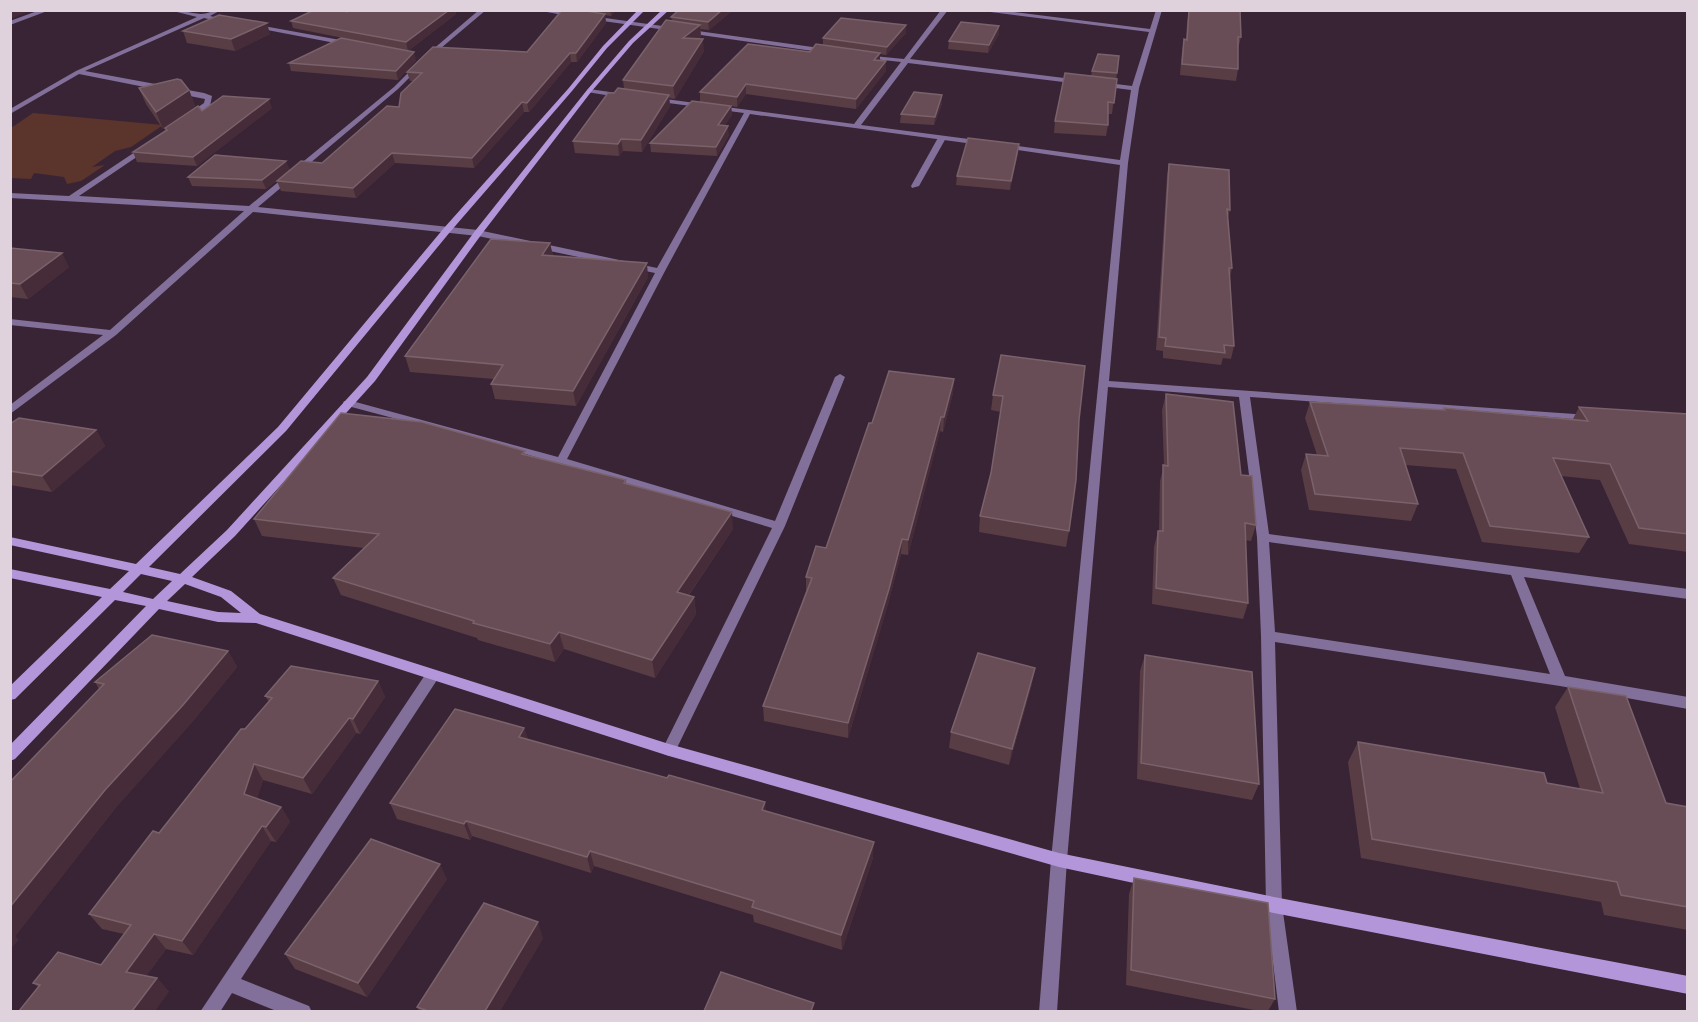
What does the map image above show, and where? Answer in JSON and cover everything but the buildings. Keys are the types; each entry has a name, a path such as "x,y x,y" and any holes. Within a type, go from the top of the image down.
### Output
{"street":[{"path":"10,23 47,10"},
{"path":"172,10 356,45"},
{"path":"10,112 78,72 218,10"},
{"path":"10,411 112,333 251,209 396,88 426,58 483,10"},
{"path":"538,10 834,52"},
{"path":"10,695 282,429 447,230 627,23 642,10"},
{"path":"10,755 157,603 231,533 371,379 478,233 589,91 630,42 666,10"},
{"path":"856,126 945,10"},
{"path":"978,10 1154,31"},
{"path":"1048,1011 1059,860 1124,163 1135,88 1159,10"},
{"path":"857,55 1135,88"},
{"path":"414,56 426,58"},
{"path":"78,72 204,95 209,98 207,104 178,124"},
{"path":"589,91 634,97"},
{"path":"646,98 987,144"},
{"path":"561,460 660,271 748,112"},
{"path":"71,198 158,138"},
{"path":"915,186 942,138"},
{"path":"999,146 1124,163"},
{"path":"10,195 251,209 478,233 660,271"},
{"path":"10,322 112,333"},
{"path":"669,750 778,526 840,377"},
{"path":"1105,384 1606,419"},
{"path":"1244,394 1263,537 1268,636 1274,905 1288,1011"},
{"path":"348,403 561,460 778,526"},
{"path":"1263,537 1688,594"},
{"path":"10,540 184,579 226,594 256,618"},
{"path":"1515,570 1560,681"},
{"path":"10,573 218,616 256,618 669,750 1059,860 1274,905 1688,985"},
{"path":"1268,636 1688,703"},
{"path":"209,1011 432,676"},
{"path":"228,983 303,1011"}],"shaded area":[{"path":"33,113 163,125 131,147 115,151 92,167 105,165 81,181 67,184 64,177 34,173 31,179 11,178 11,128"}]}
